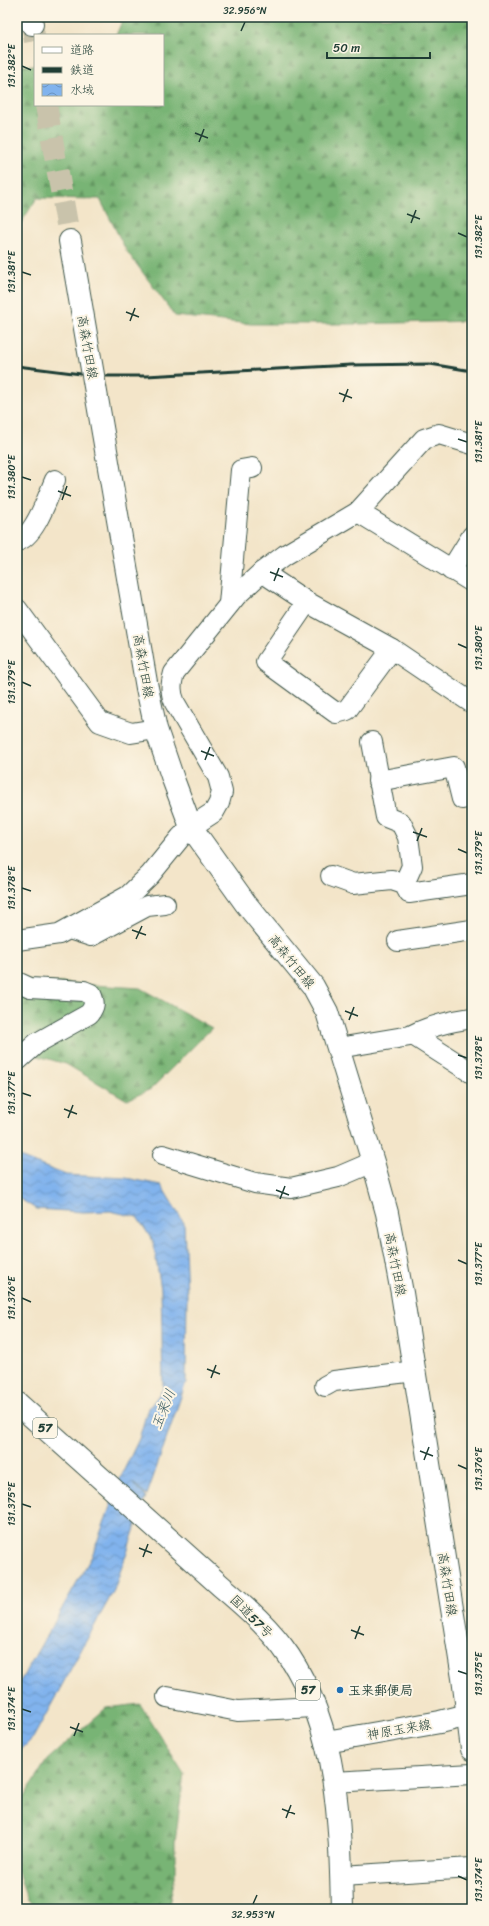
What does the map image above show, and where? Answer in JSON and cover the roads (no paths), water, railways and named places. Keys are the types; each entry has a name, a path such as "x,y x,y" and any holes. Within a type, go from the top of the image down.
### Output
{"main road":[{"name":"高森竹田線","path":"70,241 147,688 156,729 172,779 191,827 246,904 313,986 327,1012 387,1213 415,1371 464,1678 472,1749"},
{"name":"国道57号","path":"17,1403 248,1608 272,1634 288,1656 302,1680 326,1742 334,1782 340,1836 342,1909"},
{"name":"神原玉来線","path":"326,1742 440,1722 469,1714"}],"street":[{"path":"17,940 59,934 128,896 150,875 191,827 214,812 222,792 218,777 173,699 171,686 174,673 229,604 262,572 285,555 358,512 424,439 439,434 472,444"},
{"path":"229,604 241,470 252,468"},
{"path":"17,541 21,540 31,532 55,480"},
{"path":"358,512 472,582"},
{"path":"451,570 472,536"},
{"path":"262,572 307,602 392,649 472,703"},
{"path":"307,602 266,662 336,713 347,710 392,649"},
{"path":"17,609 100,722 131,733 156,729"},
{"path":"372,742 378,781 386,817 400,823 408,837 412,866 404,884"},
{"path":"378,781 454,767 462,799 472,797"},
{"path":"331,876 353,884 392,880 404,884 409,893 472,884"},
{"path":"69,929 91,936 147,906 165,904"},
{"path":"398,941 472,930"},
{"path":"17,982 30,988 84,991 91,994 95,1001 95,1006 89,1014 37,1043 18,1060"},
{"path":"338,1048 412,1035 420,1031 454,1021 472,1018"},
{"path":"412,1035 472,1073"},
{"path":"163,1155 255,1183 291,1188 338,1177 373,1162"},
{"path":"325,1386 334,1381 415,1371"},
{"path":"167,1697 238,1711 314,1708"},
{"path":"334,1782 472,1774"},
{"path":"341,1876 472,1868"}],"water":[{"name":"玉来川","path":"17,1156 66,1175 126,1178 161,1185 184,1223 187,1294 186,1382 147,1495 131,1482 146,1496 114,1590 33,1738 17,1754 17,1687 92,1556 122,1474 139,1439 147,1411 163,1389 161,1289 153,1241 137,1217 110,1211 83,1212 36,1209 17,1197"}],"tunnel":[{"path":"32,24 34,35"},
{"path":"46,106 70,241"}],"railway":[{"path":"17,366 97,376 146,376 351,365 430,364 472,371"}],"place":[{"name":"玉来郵便局","path":"340,1690"}]}
